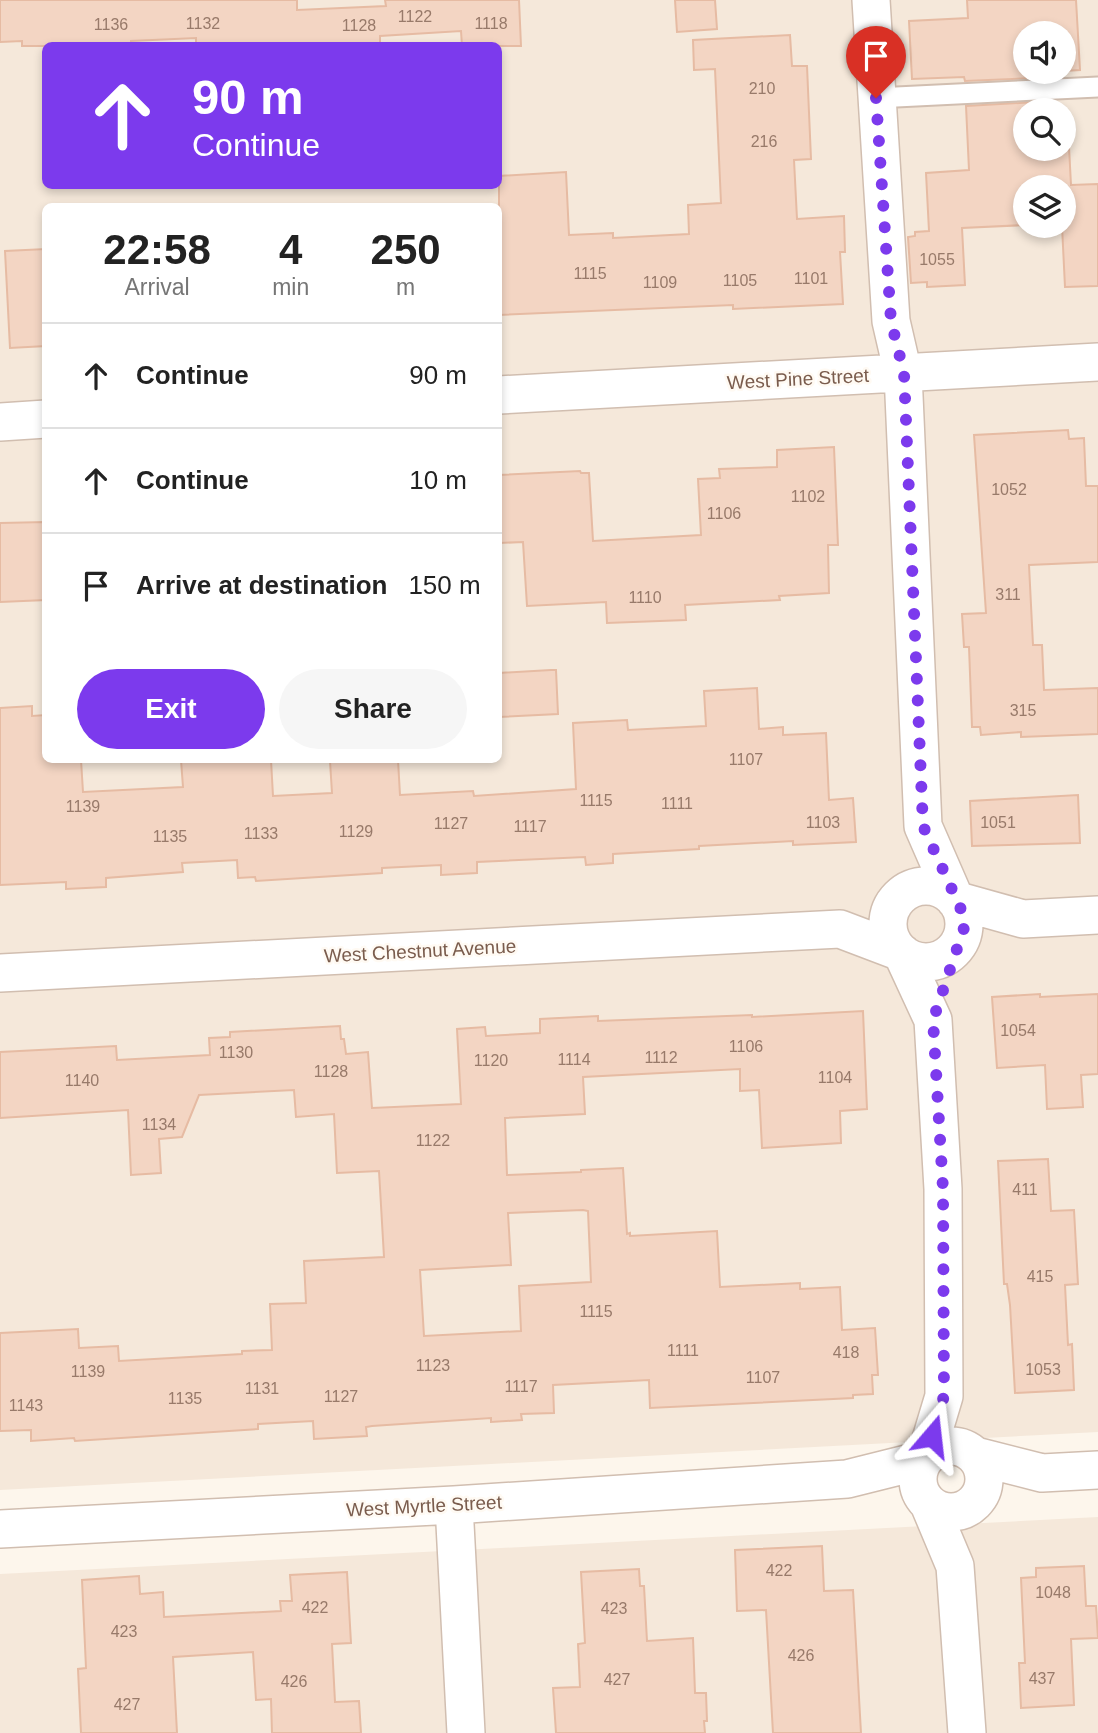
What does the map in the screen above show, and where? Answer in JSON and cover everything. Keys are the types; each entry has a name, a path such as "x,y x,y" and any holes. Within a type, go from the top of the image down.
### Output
{"street":[{"path":"872,0 891,321 904,373 923,826 964,917 964,928 933,1020 943,1189 944,1396 917,1475 918,1486 955,1566 967,1733"},
{"name":"West Pine Street","path":"502,395 1098,362"},
{"path":"0,422 42,419"},
{"path":"897,900 923,826"},
{"path":"1023,919 957,947 947,957 935,961 909,959 892,943 888,932 890,910 905,892 918,887 943,890 955,899 1023,919 1098,915"},
{"name":"West Chestnut Avenue","path":"0,973 840,929 897,900"},
{"name":"West Chestnut Avenue","path":"840,929 900,952"},
{"path":"900,952 933,1020"},
{"path":"944,1396 983,1472 984,1482 974,1502 955,1566"},
{"path":"925,1458 934,1449 954,1446 974,1455 1042,1473 1098,1470"},
{"name":"West Myrtle Street","path":"0,1528 454,1505 847,1479 925,1458"},
{"path":"927,1502 937,1510 958,1512 974,1502 1042,1473"},
{"name":"West Myrtle Street","path":"847,1479 927,1502"},
{"path":"454,1505 466,1733"}],"lane":[{"path":"876,98 1098,87"}],"shaded area":[{"path":"0,0 1098,0 1098,1432 0,1490"},
{"path":"1098,1517 1098,1733 0,1733 0,1574"}],"building":[{"path":"0,0 297,0 297,10 386,6 385,0 519,0 521,46 502,46 502,42 462,42 461,31 380,36 380,42 196,42 196,38 131,42 42,42 42,46 22,46 22,41 0,42"},
{"path":"675,0 715,0 717,29 677,32"},
{"path":"967,0 1076,0 1080,70 1076,70 1076,21 1013,21 1013,79 912,79 909,21 968,18"},
{"path":"790,35 792,66 807,66 811,159 794,160 797,219 844,216 845,252 840,252 843,304 733,309 733,305 502,315 502,203 499,203 499,189 502,189 502,176 566,172 569,235 613,233 613,238 689,234 688,205 721,203 715,69 694,70 693,40"},
{"path":"1013,103 1013,161 1070,161 1070,175 1013,175 1013,226 962,228 965,285 927,287 927,282 911,283 908,237 915,236 915,232 929,231 926,173 969,170 966,106"},
{"path":"1098,184 1098,286 1065,287 1063,238 1076,238 1076,185"},
{"path":"42,249 42,346 10,348 5,251"},
{"path":"1068,430 1069,439 1084,438 1086,486 1098,486 1098,562 1029,565 1033,645 1042,645 1044,690 1098,688 1098,734 1021,737 1021,732 981,735 980,727 972,727 969,647 964,647 962,614 986,613 974,435"},
{"path":"834,447 838,545 828,545 829,593 779,596 780,600 685,605 686,620 607,623 606,602 527,606 523,542 502,543 502,475 580,471 589,473 593,541 701,535 698,479 720,478 719,469 777,467 777,450"},
{"path":"42,522 42,600 0,602 0,523"},
{"path":"556,670 558,714 502,717 502,673"},
{"path":"757,688 759,729 783,727 783,735 826,733 829,800 853,798 856,842 793,845 793,841 699,846 699,849 613,854 613,863 586,865 585,857 477,862 477,873 441,875 441,865 382,868 382,873 256,881 255,877 238,878 237,860 182,863 183,872 106,878 106,887 66,889 66,882 0,885 0,708 32,706 32,716 42,715 42,763 81,763 83,792 183,787 181,763 271,763 273,796 332,793 330,763 398,763 400,795 473,791 474,796 576,789 573,723 627,720 628,730 706,726 704,691"},
{"path":"1078,795 1080,843 972,846 970,801"},
{"path":"1040,994 1040,997 1098,994 1098,1074 1081,1075 1083,1107 1047,1109 1045,1065 997,1068 992,997"},
{"path":"863,1011 867,1109 840,1111 841,1143 762,1148 759,1090 740,1091 740,1069 583,1077 585,1114 505,1118 507,1175 623,1168 627,1234 717,1231 720,1287 800,1283 800,1289 840,1287 842,1330 875,1328 878,1375 872,1375 873,1394 853,1395 853,1398 650,1408 649,1380 553,1385 554,1413 521,1414 522,1420 491,1422 491,1418 372,1426 366,1427 367,1436 314,1439 313,1421 258,1424 258,1429 75,1441 74,1438 31,1441 31,1430 0,1431 0,1333 78,1329 79,1348 118,1346 119,1361 272,1350 270,1304 306,1303 304,1261 384,1257 379,1171 337,1173 334,1114 296,1117 294,1090 199,1095 182,1137 159,1139 161,1173 131,1175 128,1110 0,1118 0,1052 116,1046 117,1060 210,1055 209,1038 230,1037 230,1032 340,1026 346,1054 368,1052 372,1108 461,1104 457,1029 485,1027 486,1036 540,1033 540,1019 598,1016 598,1021","holes":["588,1211 591,1282 519,1286 521,1331 424,1336 420,1270 511,1265 508,1213"]},
{"path":"1048,1159 1051,1211 1074,1210 1078,1284 1065,1285 1068,1345 1072,1344 1074,1390 1015,1393 1010,1305 1007,1284 1004,1284 998,1161"},
{"path":"822,1546 824,1591 853,1590 861,1733 773,1733 766,1610 737,1611 735,1550"},
{"path":"1084,1566 1086,1606 1096,1606 1098,1638 1071,1639 1074,1705 1021,1708 1019,1663 1025,1663 1021,1578 1036,1577 1036,1568"},
{"path":"639,1569 640,1586 644,1586 647,1641 693,1638 695,1693 706,1693 705,1733 556,1733 553,1688 580,1687 578,1644 585,1643 581,1572"},
{"path":"347,1572 351,1643 332,1644 335,1702 359,1701 361,1733 272,1733 271,1699 256,1700 253,1652 173,1657 177,1733 81,1733 78,1669 86,1668 82,1580 139,1576 140,1594 163,1592 164,1617 281,1611 280,1601 292,1601 290,1575"}],"route":[{"path":"876,98 891,321 904,373 923,826 964,917 962,938 956,948 933,1020 943,1189 944,1396 932,1436"}]}
